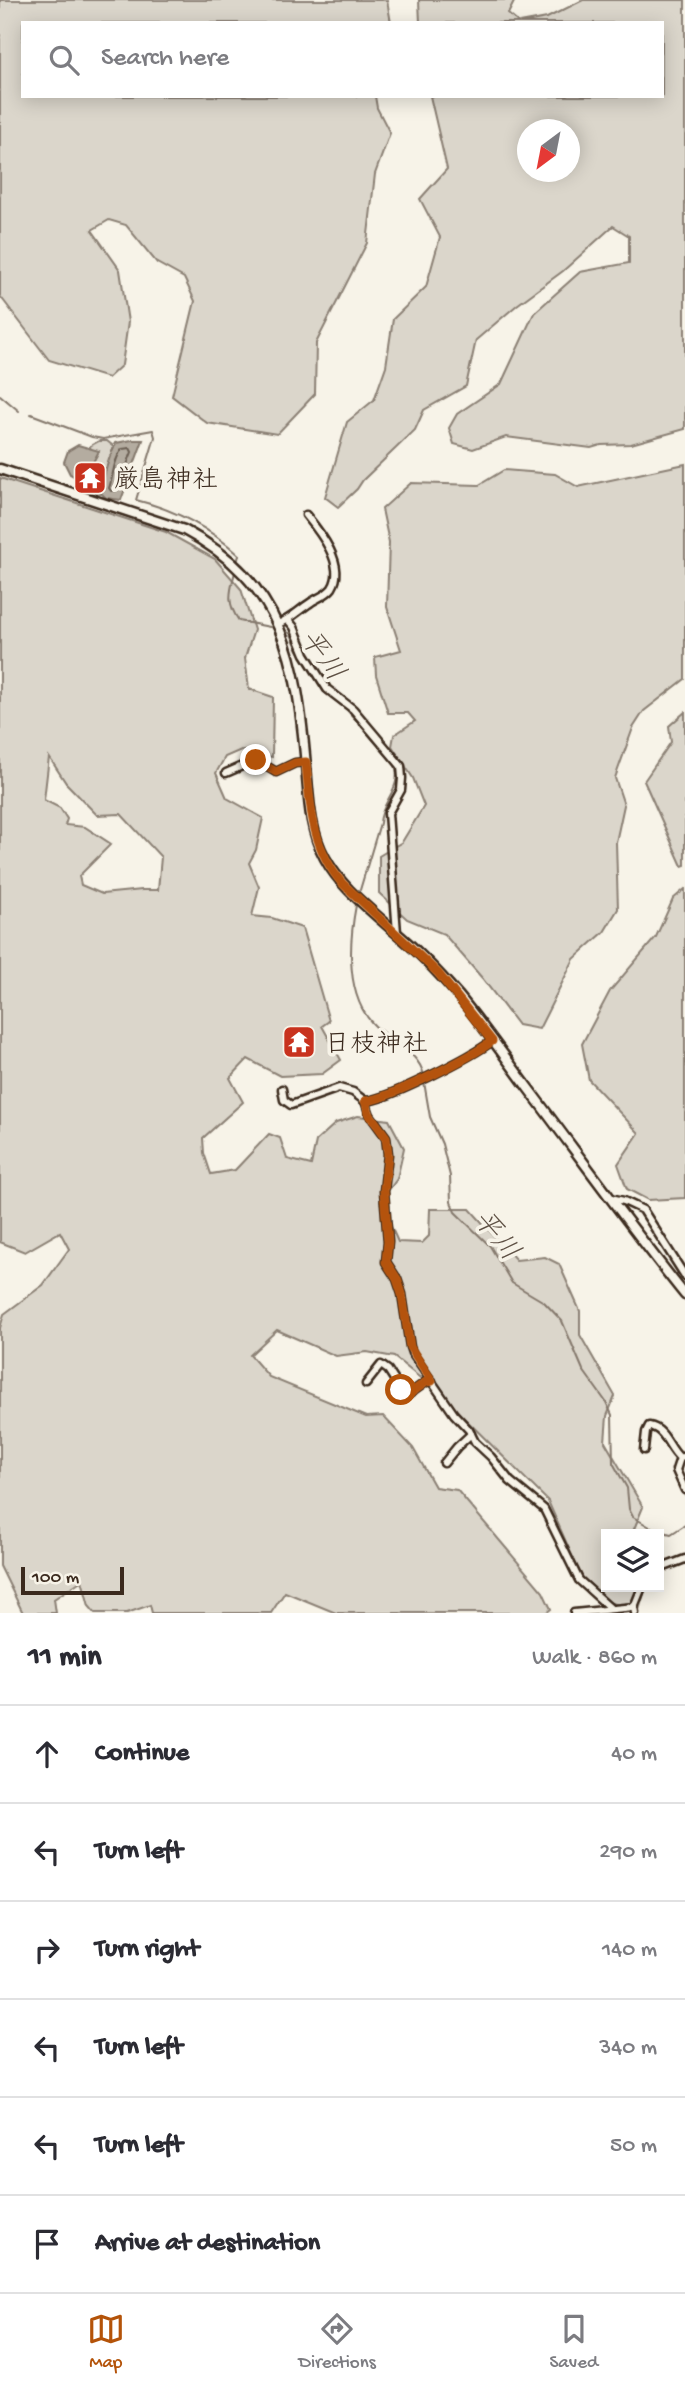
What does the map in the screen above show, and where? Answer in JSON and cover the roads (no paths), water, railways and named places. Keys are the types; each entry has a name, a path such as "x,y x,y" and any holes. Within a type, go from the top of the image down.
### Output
{"street":[{"path":"0,469 184,530 211,546 236,566 267,602 280,627 293,675 313,827 325,859 342,883 397,933 459,996 684,1291"},
{"path":"280,627 332,588 335,581 333,556 326,540 306,515"},
{"path":"288,621 294,627 327,689 353,709 401,766 401,790 388,813 397,933"},
{"path":"226,773 256,760 276,772 295,763 306,762"},
{"path":"365,1101 377,1100 418,1081 467,1057 492,1041"},
{"path":"282,1089 284,1100 292,1105 340,1088 353,1092 365,1101 370,1115 386,1137 386,1262 397,1279 402,1294 410,1347 453,1414 475,1442 510,1481 544,1509 579,1580 610,1608"},
{"path":"611,1198 624,1200 643,1210 685,1276"},
{"path":"366,1384 381,1365 388,1370 404,1395 432,1381"},
{"path":"644,1450 649,1426 656,1427 674,1454 682,1457 676,1470 685,1490"},
{"path":"444,1463 471,1434"},
{"path":"664,1567 685,1559"},
{"path":"574,1613 610,1608 634,1610 640,1592"}],"water":[{"path":"143,440 121,500 106,498 100,492 113,449 116,443"},
{"path":"78,445 99,451 83,481 70,474 64,462 68,451"}],"waterway":[{"name":"平川","path":"0,395 19,411"},
{"name":"平川","path":"31,414 103,439 153,430 155,437 136,500 178,514 204,528 239,555 237,563"},
{"name":"平川","path":"235,572 230,597 239,621 275,628"},
{"name":"平川","path":"284,630 291,634 325,693 347,710 395,765 396,781 381,815 360,890"},
{"name":"平川","path":"356,905 351,952 358,1000 375,1026 411,1054 424,1076"},
{"name":"平川","path":"424,1082 430,1117 442,1144 450,1176 451,1202 455,1212 490,1246 512,1283 544,1302 562,1321 583,1370 612,1415 613,1463 627,1488 629,1509 633,1517 655,1530 671,1534 685,1525"}],"place":[{"name":"厳島神社","path":"90,478"},
{"name":"日枝神社","path":"299,1042"}]}
